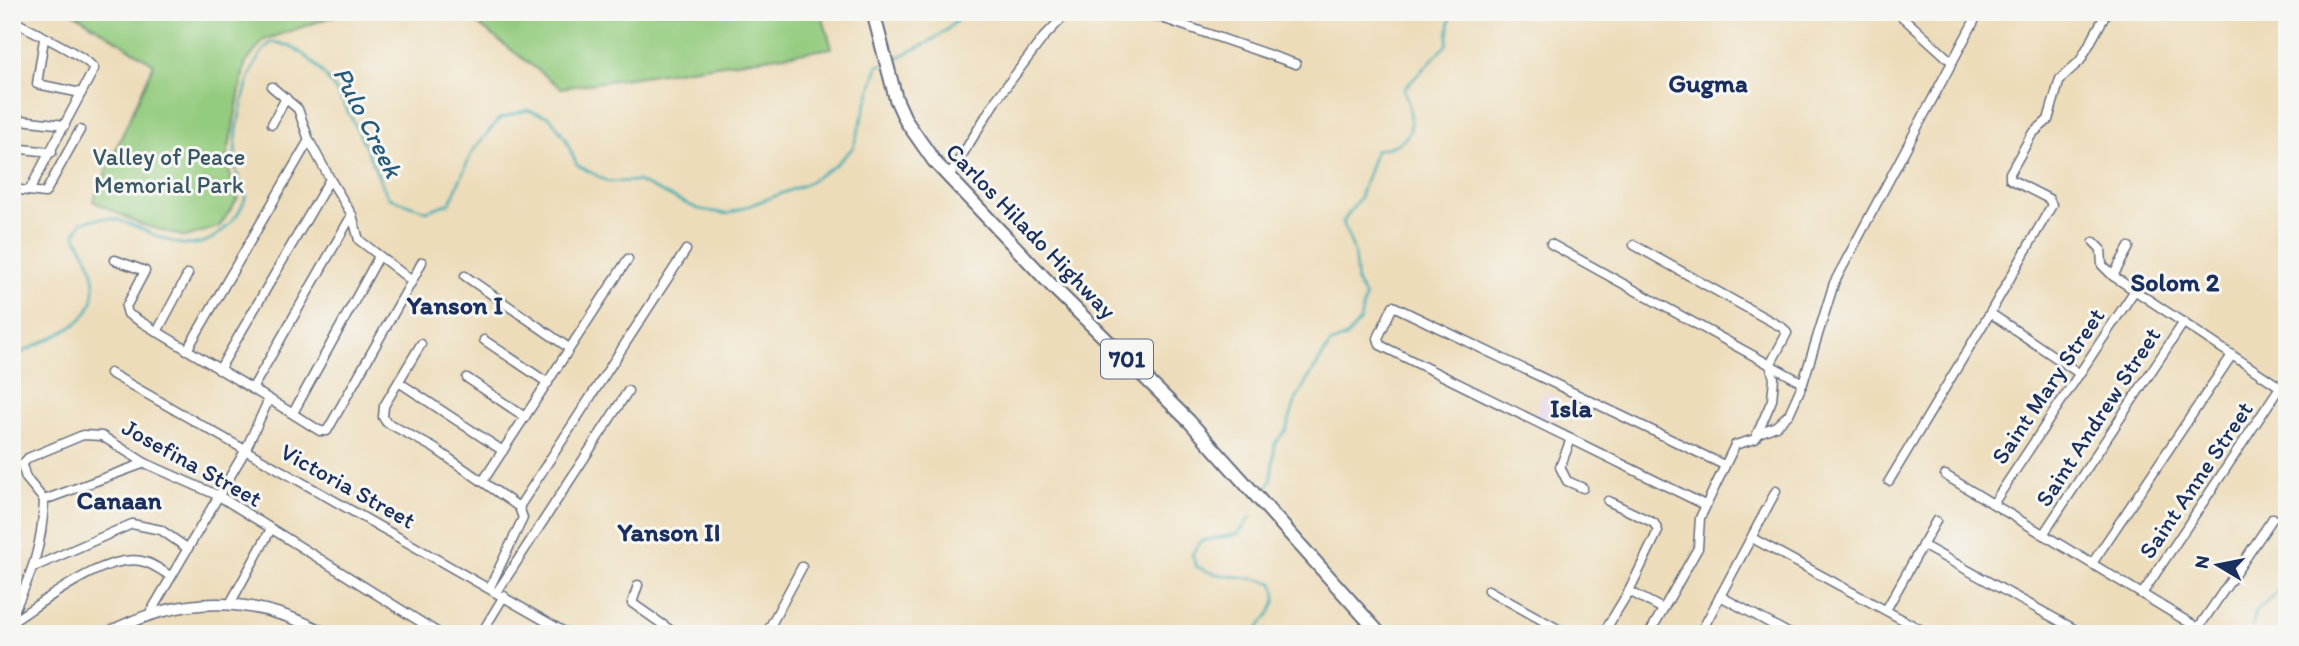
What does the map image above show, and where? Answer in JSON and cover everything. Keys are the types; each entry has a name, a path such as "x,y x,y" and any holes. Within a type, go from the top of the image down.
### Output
{"main road":[{"name":"Carlos Hilado Highway","path":"873,12 889,76 906,121 948,178 1053,288 1189,421 1380,634"}],"street":[{"path":"948,178 996,100 1044,38 1069,12"},
{"path":"1142,12 1167,16 1296,64"},
{"path":"1897,12 1952,62"},
{"path":"1757,434 1783,422 1804,383 1816,332 1834,283 1979,12"},
{"path":"1889,481 2052,205 2049,200 2010,179 2010,173 2032,134 2048,120 2060,79 2080,61 2107,12"},
{"path":"12,20 85,58 94,69 29,191"},
{"path":"44,39 37,84 81,93"},
{"path":"272,87 298,109 309,140 352,215 359,240 412,281"},
{"path":"272,124 286,98"},
{"path":"12,119 65,125"},
{"path":"12,189 39,194 50,188 80,130"},
{"path":"187,350 309,140"},
{"path":"12,148 52,152"},
{"path":"219,370 330,178"},
{"path":"252,389 352,215"},
{"path":"2093,562 2232,355 2113,276 2102,265 2101,249 2094,242"},
{"path":"1551,244 1804,383"},
{"path":"1634,245 1786,330 1786,337 1770,365 1774,386 1755,439 1735,445 1724,465 1704,505 1698,524 1700,543 1649,634"},
{"path":"2113,276 2129,247"},
{"path":"519,507 686,250"},
{"path":"293,413 378,257"},
{"path":"483,481 628,259"},
{"path":"115,260 145,271 126,311 320,431 327,431 422,262"},
{"path":"157,332 188,274"},
{"path":"465,276 569,348"},
{"name":"Saint Mary Street","path":"1993,504 2135,290"},
{"path":"1704,505 1380,345 1378,338 1393,306 1724,465"},
{"path":"1990,313 2080,374"},
{"name":"Saint Andrew Street","path":"2044,533 2184,322"},
{"path":"484,340 548,383"},
{"path":"421,344 384,406 383,417 386,422 434,448 483,481 519,507 523,518 481,634"},
{"name":"Saint Anne Street","path":"2143,594 2280,387 2232,355"},
{"name":"Victoria Street","path":"110,373 497,591 568,634"},
{"path":"467,379 525,417"},
{"path":"400,383 503,451"},
{"path":"497,591 628,391"},
{"path":"150,613 245,451 269,399"},
{"name":"Josefina Street","path":"22,465 28,458 83,435 102,436 114,441 145,463 219,496 440,634"},
{"path":"1571,439 1560,467 1567,481 1583,488"},
{"path":"44,500 145,463"},
{"path":"12,464 22,465 26,478 44,500 36,566 12,615"},
{"path":"1945,475 2093,562 2208,634"},
{"path":"1700,634 1776,491"},
{"path":"1603,634 1629,591 1657,529 1654,523 1608,501"},
{"path":"2199,627 2273,518"},
{"path":"1886,610 1936,521"},
{"path":"36,566 132,524 161,530 187,548"},
{"path":"231,602 271,529"},
{"path":"1752,538 1929,634"},
{"path":"1922,545 2083,634"},
{"path":"12,622 83,578 125,561 152,564 170,576"},
{"path":"766,634 802,567"},
{"path":"638,585 632,603 676,634"},
{"path":"1488,590 1567,634"},
{"path":"1629,591 1662,609"},
{"path":"1720,596 1790,634"},
{"path":"106,634 150,613 231,602 266,609 327,634"}],"shaded area":[{"path":"1544,392 1557,398 1546,423 1533,417"}],"green space":[{"name":"Valley of Peace Memorial Park","path":"72,12 346,12 264,40 245,64 226,163 238,198 219,227 185,237 140,224 93,201 154,64"},
{"path":"445,12 821,12 832,48 561,88 466,15"}],"waterway":[{"name":"Pulo Creek","path":"889,61 939,35 964,12"},
{"path":"1266,491 1271,481 1275,443 1286,430 1297,397 1330,344 1348,336 1360,320 1365,297 1357,283 1354,252 1343,222 1360,197 1376,150 1400,143 1410,130 1410,113 1404,89 1447,44 1451,12"},
{"name":"Pulo Creek","path":"12,359 72,327 91,305 94,289 92,268 75,234 82,222 115,219 169,241 196,244 209,240 234,219 246,196 235,165 239,117 255,64 272,42 293,48 312,62 329,81 357,128 388,197 426,211 450,203 472,152 499,119 527,110 550,117 565,138 577,165 609,182 637,181 698,209 727,214 804,185 834,166 853,148 878,66 883,64"},
{"path":"1251,517 1238,534 1201,541 1192,554 1196,566 1205,570 1273,583 1276,592 1274,605 1255,634"},
{"path":"2287,545 2280,550 2280,568 2287,573"},
{"path":"2251,634 2255,612 2287,585"}],"district":[{"name":"Gugma","path":"1708,83"},
{"name":"Solom 2","path":"2175,282"},
{"name":"Yanson I","path":"455,305"},
{"name":"Isla","path":"1571,408"},
{"name":"Canaan","path":"119,500"},
{"name":"Yanson II","path":"669,532"}]}
